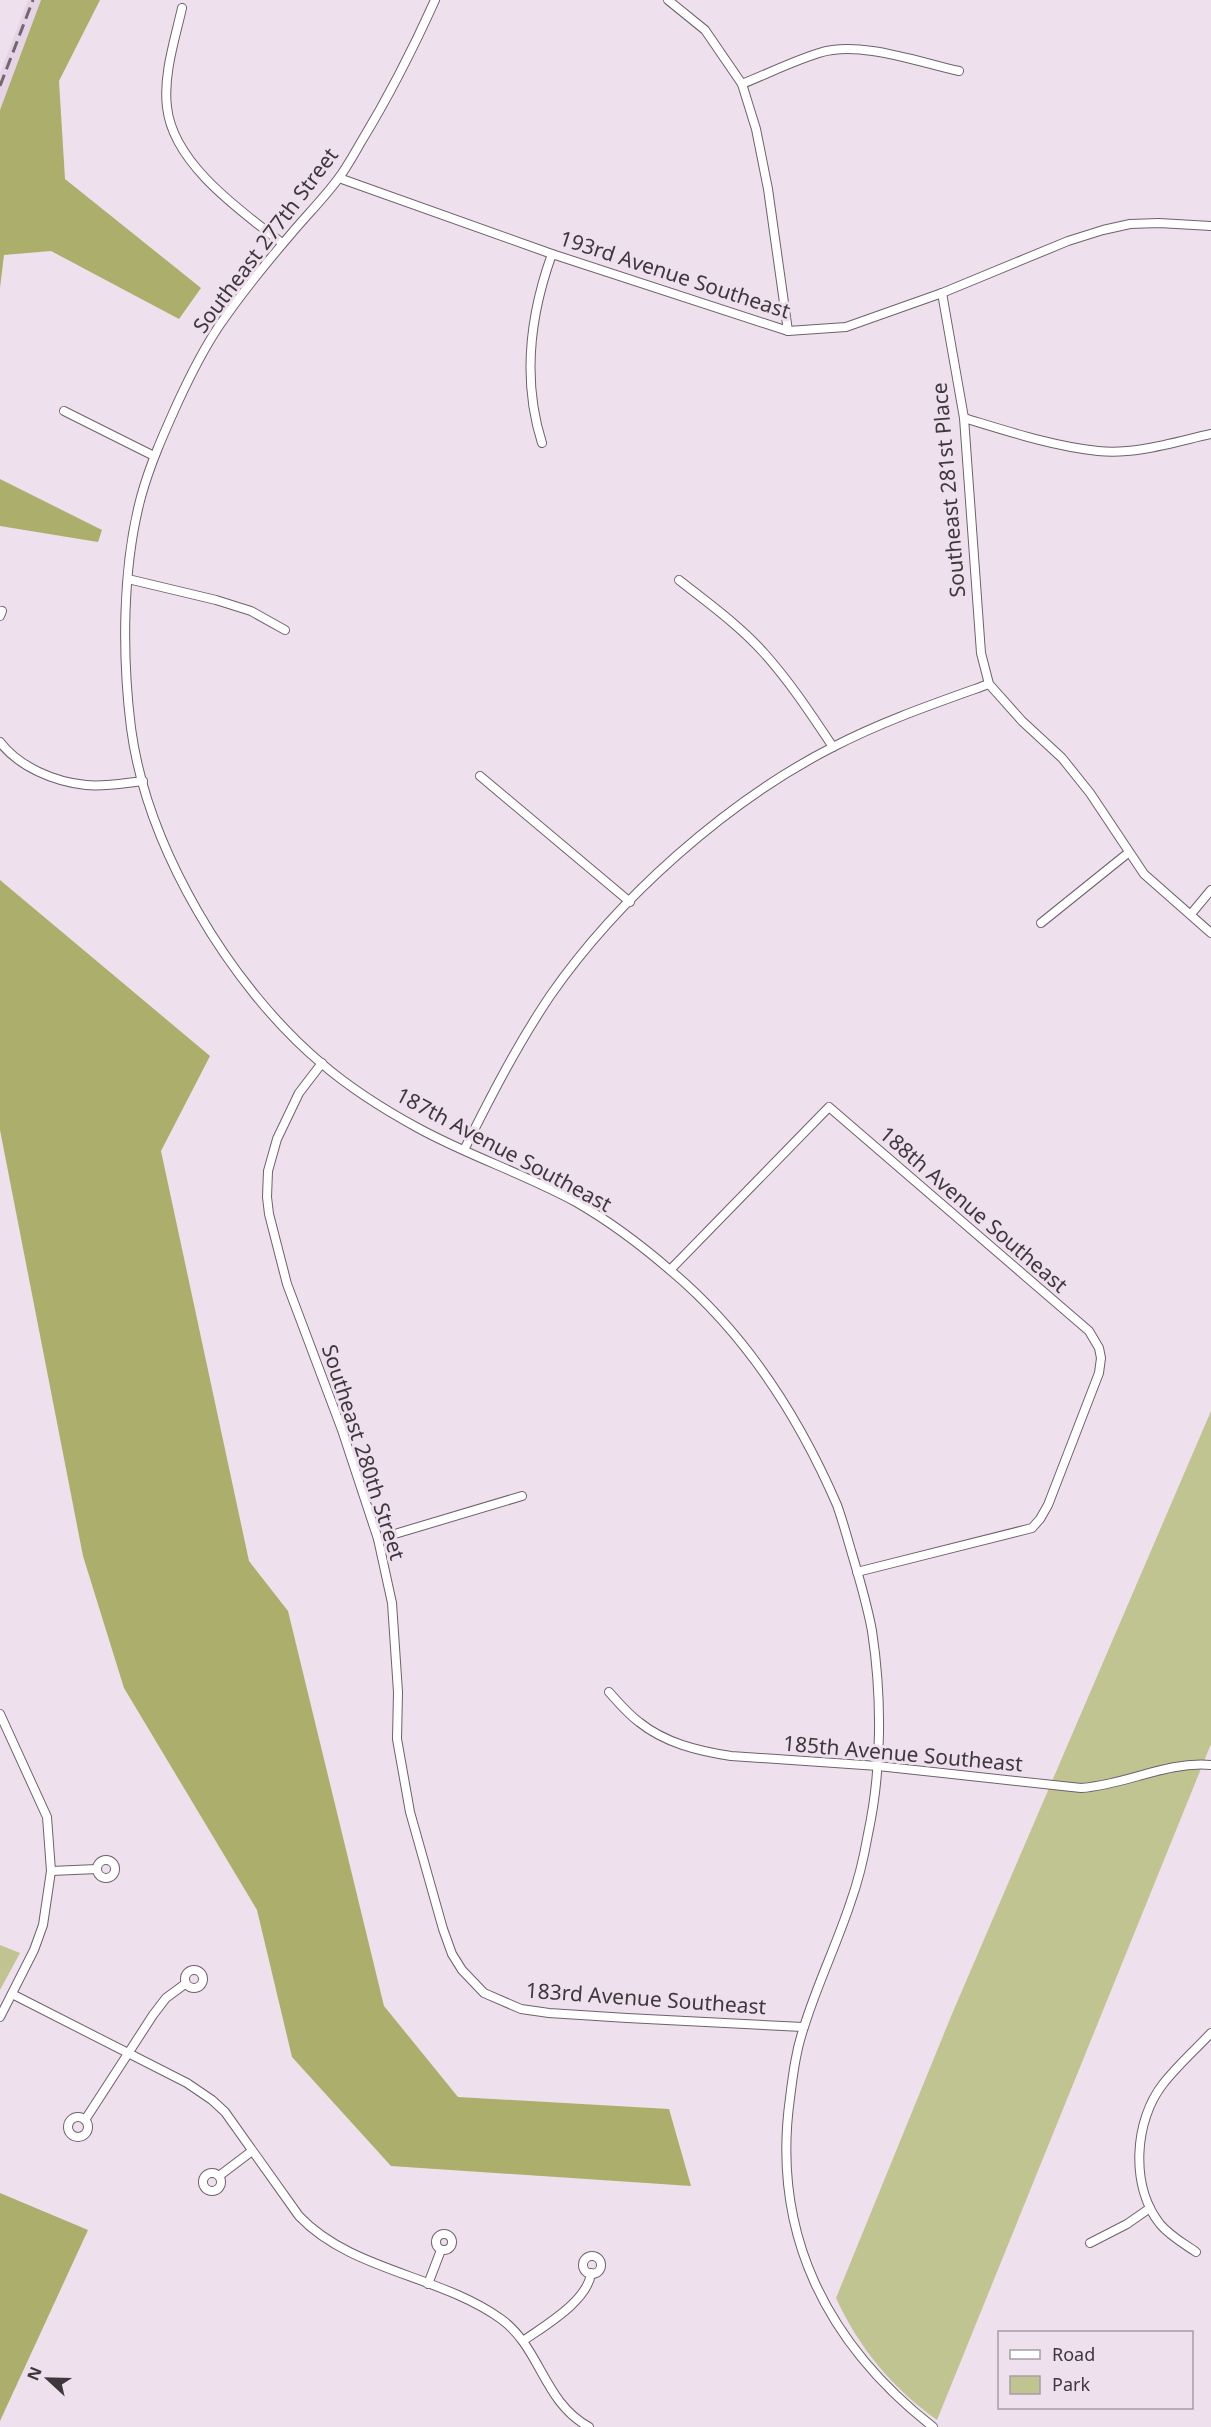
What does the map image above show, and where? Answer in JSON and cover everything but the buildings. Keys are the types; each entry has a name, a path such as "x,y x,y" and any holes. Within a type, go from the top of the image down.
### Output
{"street":[{"name":"Southeast 277th Street","path":"128,579 139,503 154,456 196,363 220,323 282,243 339,178 394,88 435,0"},
{"path":"668,0 705,30 742,84 756,129 762,159 788,331"},
{"path":"182,8 166,91 169,121 182,149 201,174 238,209 282,243"},
{"path":"742,84 820,52 848,50 875,52 959,71"},
{"name":"193rd Avenue Southeast","path":"339,178 552,254 788,331 846,327 942,293 1068,241 1103,230 1130,224 1211,226"},
{"path":"542,443 534,417 530,368 531,345 537,305 552,254"},
{"name":"Southeast 281st Place","path":"942,293 964,418 981,653 988,684"},
{"path":"64,411 154,456"},
{"path":"964,418 1033,438 1099,451 1143,449 1211,434"},
{"path":"128,579 216,600 251,611 285,630"},
{"name":"187th Avenue Southeast","path":"128,579 126,661 131,733 142,781 161,838 188,896 225,954 270,1012 322,1063 389,1111 424,1132 579,1204 670,1270 706,1304 754,1359 795,1422 839,1510 858,1572 872,1630 878,1694 878,1766 871,1822 852,1901 803,2027 786,2128 785,2171 792,2214 804,2255 820,2294 838,2328 881,2381 932,2427"},
{"path":"679,580 764,652 800,697 832,747"},
{"path":"464,1150 512,1058 551,995 596,939 673,860 749,797 832,747 891,720 988,684 1022,721 1062,758 1090,793 1128,853 1144,873 1211,933"},
{"path":"0,742 21,761 65,781 87,785 142,781"},
{"path":"480,776 630,902"},
{"path":"1041,923 1128,853"},
{"path":"1191,914 1211,890"},
{"name":"Southeast 280th Street","path":"322,1063 299,1093 286,1117 268,1171 269,1214 287,1284 342,1430 378,1539 392,1604 398,1692 397,1738 410,1812 442,1929 462,1970"},
{"name":"188th Avenue Southeast","path":"670,1270 829,1107 1080,1323 1095,1339 1101,1358 1095,1387 1048,1505 1032,1528 858,1572"},
{"path":"378,1539 522,1496"},
{"name":"185th Avenue Southeast","path":"609,1692 638,1722 666,1740 731,1756 878,1766 1082,1788 1102,1786 1185,1764 1211,1765"},
{"path":"0,1714 46,1817 51,1871 43,1924 34,1950 0,2017"},
{"path":"51,1871 97,1869"},
{"name":"183rd Avenue Southeast","path":"462,1970 484,1993 529,2010 627,2018 803,2027"},
{"path":"86,2120 166,1998 185,1984"},
{"path":"12,1994 187,2083 212,2100 225,2112 299,2216 316,2232 338,2246 464,2298 495,2315 509,2325 523,2342 562,2407 574,2419 589,2427"},
{"path":"1196,2252 1169,2234 1150,2208 1142,2191 1139,2171 1140,2151 1152,2106 1162,2086 1211,2033"},
{"path":"219,2176 252,2151"},
{"path":"1090,2243 1150,2208"},
{"path":"428,2284 441,2250"},
{"path":"523,2342 579,2297 590,2281 591,2273"}],"shaded area":[{"path":"28,0 41,0 0,110 0,73"}],"green space":[{"path":"41,0 100,0 59,81 65,179 201,288 179,319 51,251 4,255 0,288 0,110"},
{"path":"0,479 102,530 98,542 0,526"},
{"path":"0,880 210,1056 161,1151 249,1561 288,1611 384,2006 458,2097 669,2109 691,2186 391,2166 292,2057 257,1910 124,1688 83,1556 0,1130"},
{"path":"1211,1411 1211,1744 937,2420 905,2394 878,2366 855,2334 836,2298 952,2014"},
{"path":"0,1945 20,1953 0,1990"},
{"path":"0,2193 88,2230 0,2421"}],"railway":[{"path":"0,86 33,0"}]}
